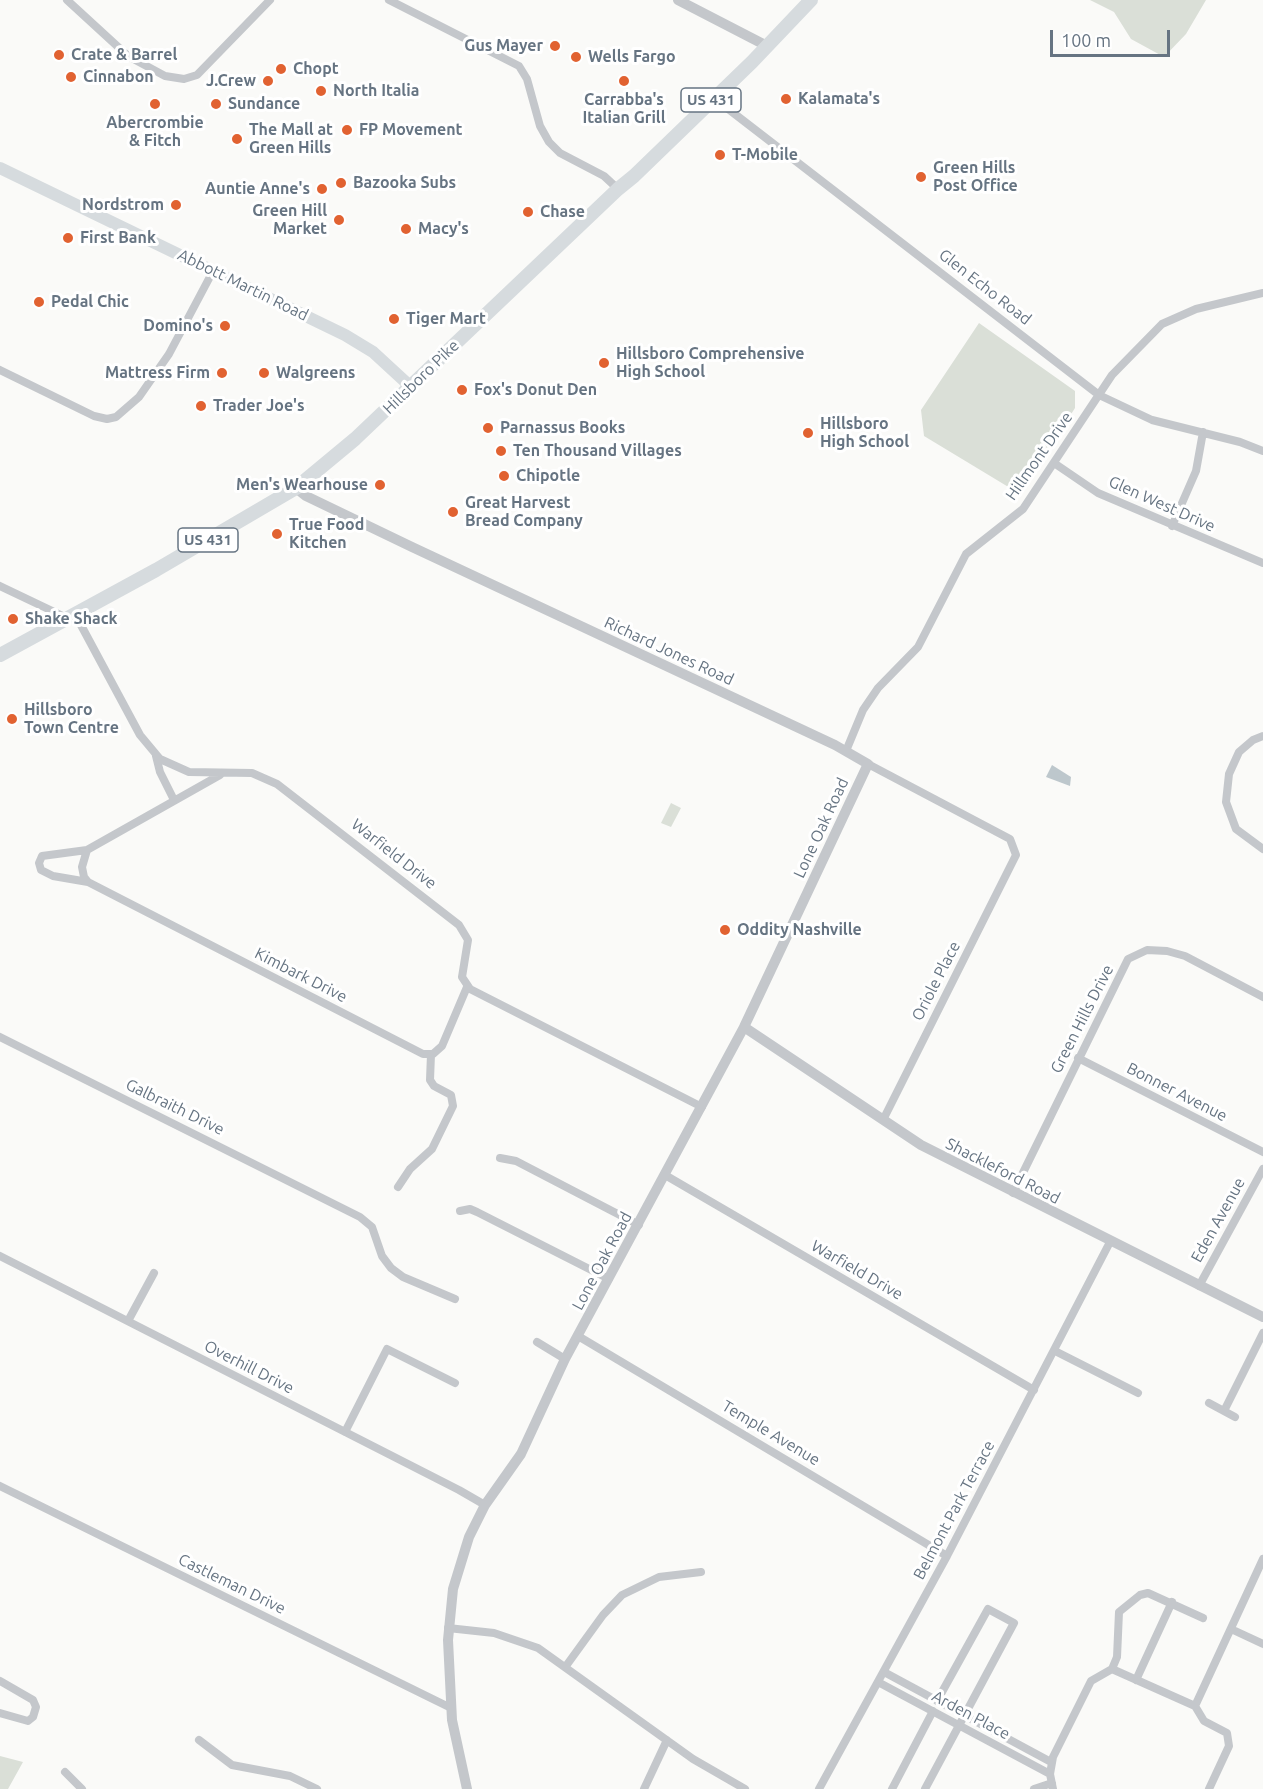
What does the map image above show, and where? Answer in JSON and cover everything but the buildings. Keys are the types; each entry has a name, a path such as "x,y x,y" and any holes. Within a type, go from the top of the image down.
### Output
{"main road":[{"name":"Hillsboro Pike","path":"0,655 296,488 411,387 634,176 811,0"},
{"name":"Abbott Martin Road","path":"0,168 345,335 373,352 411,387"}],"street":[{"path":"67,0 128,56 165,76 184,79 197,75 270,0"},
{"path":"389,0 519,66 527,79 540,126 549,142 560,153 604,176 618,189"},
{"path":"678,0 767,46"},
{"name":"Glen Echo Road","path":"714,98 1098,394 1121,408 1152,420 1203,432 1263,451"},
{"path":"0,370 94,416 107,419 116,417 139,397 169,354 213,271"},
{"name":"Hillmont Drive","path":"846,751 863,711 878,688 918,647 966,554 1023,509 1112,375 1162,324 1196,309 1263,293"},
{"path":"1172,526 1196,471 1203,432"},
{"name":"Glen West Drive","path":"1054,463 1098,493 1263,563"},
{"name":"Richard Jones Road","path":"296,488 308,497 412,547 846,751 1010,838 1016,855"},
{"path":"0,586 71,616"},
{"name":"Warfield Drive","path":"71,616 140,735 156,755 171,766 189,772 252,773 277,784 456,921 467,937 461,973 467,987"},
{"path":"1263,736 1253,740 1239,752 1229,774 1226,802 1236,829 1263,849"},
{"path":"156,755 160,772 174,800"},
{"name":"Lone Oak Road","path":"467,1789 451,1708 448,1628 453,1588 461,1562 485,1505 521,1454 565,1359 639,1226 744,1027 868,764"},
{"name":"Kimbark Drive","path":"222,774 87,850 45,855 39,863 42,870 49,874 88,882 410,1048 431,1054"},
{"path":"87,850 82,872 88,882"},
{"name":"Oriole Place","path":"883,1120 1016,855"},
{"name":"Green Hills Drive","path":"1013,1193 1128,959 1147,950 1167,951 1185,956 1263,997"},
{"path":"398,1187 406,1174 432,1149 453,1106 451,1095 434,1086 430,1080 431,1054 444,1042 456,1007 467,987 702,1107"},
{"name":"Shackleford Road","path":"744,1027 921,1145 1263,1317"},
{"name":"Galbraith Drive","path":"0,1037 360,1217 372,1227 382,1256 391,1268 404,1277 455,1299"},
{"name":"Bonner Avenue","path":"1078,1058 1263,1152"},
{"path":"500,1158 516,1161 639,1226"},
{"name":"Eden Avenue","path":"1199,1286 1263,1169"},
{"name":"Warfield Drive","path":"665,1175 1034,1390"},
{"path":"460,1211 470,1209 477,1212 609,1279"},
{"name":"Belmont Park Terrace","path":"819,1789 947,1556 1110,1242"},
{"name":"Overhill Drive","path":"0,1256 485,1505"},
{"path":"128,1322 154,1273"},
{"path":"1224,1411 1263,1333"},
{"name":"Temple Avenue","path":"578,1336 947,1556"},
{"path":"537,1342 565,1359"},
{"path":"345,1432 387,1349 455,1383"},
{"path":"1055,1350 1138,1393"},
{"path":"1209,1403 1235,1417"},
{"name":"Castleman Drive","path":"0,1486 451,1708"},
{"path":"1194,1706 1263,1559"},
{"path":"566,1666 603,1615 622,1595 659,1577 701,1572"},
{"path":"1034,1789 1052,1782 1051,1762 1091,1681 1112,1669 1118,1652 1117,1617 1119,1612 1144,1593 1153,1594 1172,1602 1203,1618"},
{"path":"1136,1680 1172,1602"},
{"path":"925,1789 1014,1623 988,1609 937,1701"},
{"path":"448,1628 494,1633 538,1648 708,1769 745,1789"},
{"path":"1232,1629 1263,1644"},
{"path":"1112,1669 1194,1706 1204,1721 1229,1736 1229,1746 1209,1789"},
{"name":"Arden Place","path":"884,1672 1051,1762"},
{"path":"0,1681 33,1700 36,1707 33,1717 28,1721 0,1713"},
{"name":"Arden Place","path":"878,1682 959,1725 1052,1782"},
{"path":"892,1789 933,1711"},
{"path":"199,1740 232,1765 290,1776 317,1789"},
{"path":"644,1789 667,1740"},
{"path":"65,1772 82,1789"}],"shaded area":[{"path":"1090,0 1206,0 1186,34 1164,57 1131,39 1114,12"},
{"path":"979,323 1075,391 1075,408 1020,494 924,436 921,410"},
{"path":"1052,765 1071,777 1070,786 1046,777"},
{"path":"671,803 681,808 671,827 661,823"},
{"path":"0,1756 23,1762 8,1789 0,1789"}],"place":[{"name":"Gus Mayer","path":"555,46"},
{"name":"Crate & Barrel","path":"59,55"},
{"name":"Wells Fargo","path":"576,57"},
{"name":"Chopt","path":"281,69"},
{"name":"Cinnabon","path":"71,77"},
{"name":"J.Crew","path":"268,81"},
{"name":"Carrabba's Italian Grill","path":"624,81"},
{"name":"North Italia","path":"321,91"},
{"name":"Kalamata's","path":"786,99"},
{"name":"Abercrombie & Fitch","path":"155,104"},
{"name":"Sundance","path":"216,104"},
{"name":"FP Movement","path":"347,130"},
{"name":"The Mall at Green Hills","path":"237,139"},
{"name":"T-Mobile","path":"720,155"},
{"name":"Green Hills Post Office","path":"921,177"},
{"name":"Bazooka Subs","path":"341,183"},
{"name":"Auntie Anne's","path":"322,189"},
{"name":"Nordstrom","path":"176,205"},
{"name":"Chase","path":"528,212"},
{"name":"Green Hill Market","path":"339,220"},
{"name":"Macy's","path":"406,229"},
{"name":"First Bank","path":"68,238"},
{"name":"Pedal Chic","path":"39,302"},
{"name":"Tiger Mart","path":"394,319"},
{"name":"Domino's","path":"225,326"},
{"name":"Hillsboro Comprehensive High School","path":"604,363"},
{"name":"Mattress Firm","path":"222,373"},
{"name":"Walgreens","path":"264,373"},
{"name":"Fox's Donut Den","path":"462,390"},
{"name":"Trader Joe's","path":"201,406"},
{"name":"Parnassus Books","path":"488,428"},
{"name":"Hillsboro High School","path":"808,433"},
{"name":"Ten Thousand Villages","path":"501,451"},
{"name":"Chipotle","path":"504,476"},
{"name":"Men's Wearhouse","path":"380,485"},
{"name":"Great Harvest Bread Company","path":"453,512"},
{"name":"True Food Kitchen","path":"277,534"},
{"name":"Shake Shack","path":"13,619"},
{"name":"Hillsboro Town Centre","path":"12,719"},
{"name":"Oddity Nashville","path":"725,930"}]}
